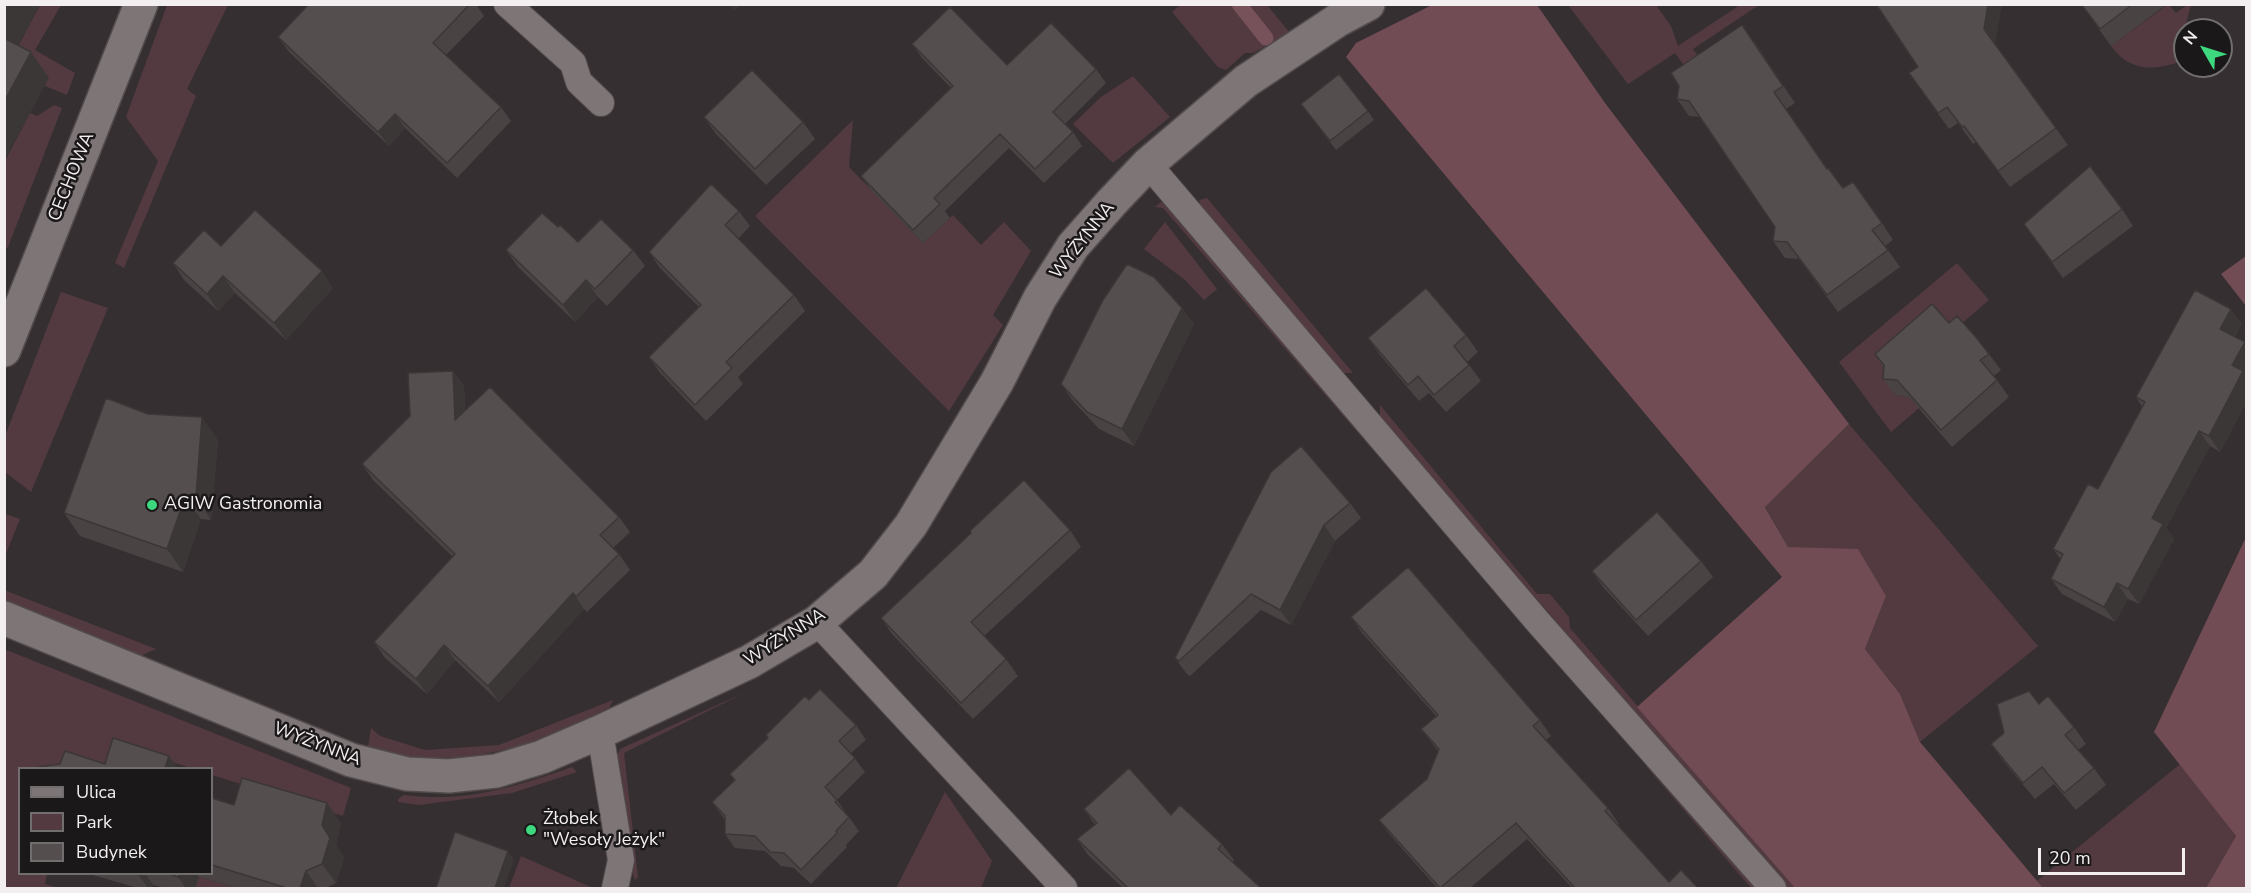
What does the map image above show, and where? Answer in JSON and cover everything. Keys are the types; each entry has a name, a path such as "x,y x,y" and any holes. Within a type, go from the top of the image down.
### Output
{"street":[{"name":"CECHOWA","path":"4,350 141,4"},
{"name":"WYŻYNNA","path":"4,618 351,760 407,774 449,776 496,771 542,757 600,732 749,662 817,622 873,574 911,525 997,382 1040,298 1073,246 1148,164 1246,81 1338,20 1368,4"}],"lane":[{"path":"507,4 573,63 579,82 601,103"},
{"path":"1148,164 1538,622 1773,888"},
{"path":"817,622 1064,888"},
{"path":"600,732 621,860 615,888"}],"green space":[{"path":"40,5 61,5 35,50 75,73 67,95 45,86 12,58"},
{"path":"167,5 228,5 187,89 196,96 124,268 115,263 158,161 126,117"},
{"path":"1180,5 1267,5 1290,33 1253,53 1245,53 1226,70 1218,67 1172,12"},
{"path":"1568,5 1656,5 1671,26 1678,46 1740,5 1759,5 1693,49 1703,63 1690,74 1675,53 1628,84"},
{"path":"2167,5 2176,13 2187,5 2191,5 2187,18 2173,18 2173,64 2157,67 2132,64 2111,46"},
{"path":"1133,76 1170,117 1113,163 1073,124 1101,97"},
{"path":"54,105 62,108 8,247 5,249 5,161 30,113 37,116"},
{"path":"853,120 849,167 923,243 953,215 981,245 1004,222 1031,251 993,315 1003,325 949,411 755,216"},
{"path":"1207,198 1353,373 1339,373 1202,211 1199,200"},
{"path":"1161,202 1169,204 1616,725 1614,728 1163,208 1155,207"},
{"path":"1165,222 1217,289 1204,300 1185,280 1144,249"},
{"path":"1957,263 1989,300 1953,331 1887,371 1896,382 1895,395 1909,397 1919,408 1891,432 1839,362"},
{"path":"61,292 108,308 31,492 5,472 5,436"},
{"path":"1380,405 1537,594 1550,594 1569,617 1570,628 1795,888 1786,888 1380,417"},
{"path":"1849,424 2038,646 1920,742 1900,694 1865,649 1886,596 1788,547 1765,506"},
{"path":"5,514 20,519 5,556"},
{"path":"4,590 156,649 136,658 5,607"},
{"path":"4,649 351,788 343,816 213,775 213,767 188,767 124,747 114,767 18,767 18,875 47,875 45,884 59,888 5,888"},
{"path":"746,692 624,753 638,877 635,880 632,872 629,827 617,756 620,749"},
{"path":"613,700 609,708 555,734 495,752 452,758 431,758 389,753 368,747 371,728 380,736 425,750 499,745"},
{"path":"1650,763 1759,888 1751,888 1646,766"},
{"path":"2180,764 2236,836 2206,888 2043,888 2037,881"},
{"path":"572,767 577,772 512,793 419,805 398,802 398,799 404,795 448,797 490,792"},
{"path":"945,792 992,861 981,888 896,888"},
{"path":"521,856 593,888 509,888"},
{"path":"199,877 237,888 195,888"}],"shaded area":[{"path":"1434,4 1537,5 1605,103 1849,424 1765,507 1788,547 1858,549 1886,596 1865,649 1900,694 1920,742 2043,888 1795,888 1637,707 1782,577 1346,57 1356,43"},
{"path":"2246,256 2246,306 2221,274"},
{"path":"2246,537 2246,888 2206,888 2236,836 2154,732"}],"building":[{"path":"309,4 470,4 433,43 501,107 447,163 395,114 378,132 278,37"},
{"path":"1876,4 1988,4 1984,29 2056,128 1998,171 1947,107 1938,113 1909,73 1918,67"},
{"path":"2081,4 2133,4 2100,29"},
{"path":"950,7 1007,65 1051,23 1096,69 1053,112 1073,132 1035,169 1000,134 934,198 940,204 913,230 861,176 953,86 912,44"},
{"path":"1742,25 1783,86 1774,92 1827,169 1843,188 1853,182 1882,223 1872,230 1888,250 1827,295 1787,242 1773,241 1775,227 1689,101 1677,99 1679,86 1671,73"},
{"path":"4,38 31,52 4,102"},
{"path":"752,70 803,122 755,169 704,117"},
{"path":"1339,74 1368,111 1330,141 1301,104"},
{"path":"2090,166 2122,209 2052,262 2024,224"},
{"path":"711,184 739,211 725,225 794,295 726,362 732,368 695,405 649,357 701,305 649,252"},
{"path":"255,210 322,271 274,323 223,276 207,294 173,263 204,230 221,246"},
{"path":"542,213 558,227 560,225 578,242 601,219 633,250 595,289 586,280 563,305 506,250"},
{"path":"1127,264 1154,277 1182,308 1122,429 1087,412 1061,384 1103,300"},
{"path":"1426,288 1466,335 1454,346 1469,365 1434,395 1418,376 1408,385 1368,338"},
{"path":"2195,290 2231,309 2220,329 2245,342 2232,365 2243,371 2209,436 2199,431 2152,518 2163,524 2128,589 2117,583 2104,607 2051,579 2063,554 2053,549 2088,484 2098,489 2145,402 2136,397"},
{"path":"1932,304 1949,323 1957,316 1975,336 1989,354 1980,360 1997,380 1941,430 1897,380 1883,379 1884,365 1875,354"},
{"path":"453,371 455,420 490,387 619,517 600,535 619,554 576,597 573,593 488,686 444,645 416,679 374,642 455,554 362,464 410,416 408,373"},
{"name":"AGIW Gastronomia","path":"106,398 148,414 202,417 196,497 185,497 167,549 64,513"},
{"path":"1301,446 1350,503 1324,525 1280,610 1251,594 1179,661 1175,658 1271,472"},
{"path":"1024,480 1070,530 971,622 1006,659 961,703 881,618"},
{"path":"1657,512 1701,561 1636,620 1592,571"},
{"path":"1408,567 1540,720 1533,726 1608,808 1605,811 1669,882 1681,870 1698,888 1575,888 1516,823 1440,888 1379,820 1427,779 1439,749 1421,729 1438,715 1351,617"},
{"path":"820,689 856,725 839,741 855,758 825,787 849,817 836,831 837,833 801,870 784,853 770,852 755,836 725,834 725,816 712,802 735,780 730,774 768,738 766,735 805,696 809,700"},
{"path":"2029,691 2039,704 2048,696 2074,727 2065,735 2094,768 2064,793 2042,767 2023,783 1991,744 2004,733 1997,704"},
{"path":"113,738 169,756 165,767 38,767 60,764 65,751 105,764"},
{"path":"1129,768 1171,815 1180,805 1222,844 1218,849 1261,888 1128,888 1077,839 1097,823 1084,809"},
{"path":"242,778 327,803 322,825 330,838 322,864 306,871 300,888 287,888 213,865 213,798 234,805"},
{"path":"455,832 508,851 495,888 436,888"}],"waterway":[{"path":"1239,4 1266,38"}],"place":[{"name":"AGIW Gastronomia","path":"152,505"},
{"name":"Żłobek \"Wesoły Jeżyk\"","path":"531,830"}]}
